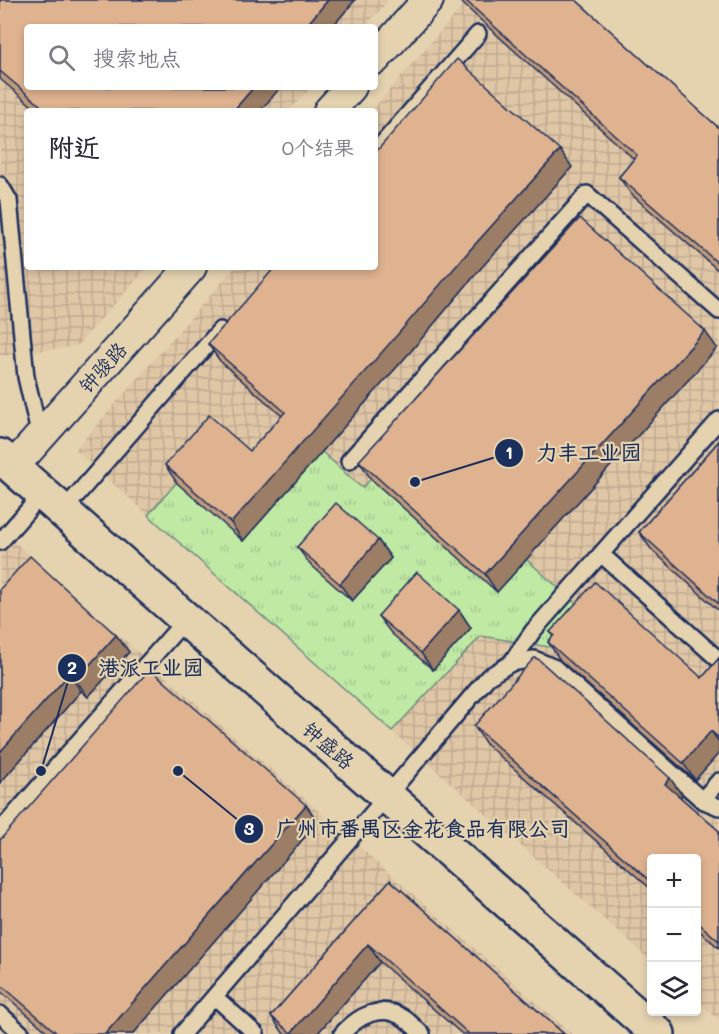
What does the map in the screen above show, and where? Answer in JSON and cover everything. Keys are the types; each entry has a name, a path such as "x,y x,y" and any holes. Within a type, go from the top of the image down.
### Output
{"street":[{"path":"378,55 420,3"},
{"path":"332,108 348,90"},
{"name":"钟骏路","path":"6,462 40,437 188,270"},
{"name":"钟盛路","path":"6,462 658,1034"}],"lane":[{"path":"378,149 478,34"},
{"path":"0,185 9,200 26,376 40,437"},
{"path":"349,461 587,194 719,311"},
{"path":"0,542 53,502 228,321"},
{"path":"511,663 533,631 719,420"},
{"path":"601,554 719,660"},
{"path":"0,831 186,619"},
{"path":"182,1034 488,677 511,663 534,659 555,668 702,800 719,807"},
{"path":"702,800 719,781"},
{"path":"215,997 256,1034"},
{"path":"342,1034 350,1024 365,1014 384,1011 403,1017 422,1034"},
{"path":"0,1014 22,1034"}],"shaded area":[{"path":"0,0 389,0 368,24 24,24 24,90 308,90 292,108 24,108 24,270 145,270 77,346 0,356"},
{"path":"468,0 719,136 719,1020 701,1004 701,854 647,854 647,957 75,450 232,270 378,270 378,108 374,108"},
{"path":"0,529 165,676 572,1034 0,1034"}],"green space":[{"path":"297,429 362,488 371,479 498,590 526,559 591,617 562,649 481,636 392,731 148,515 221,432 263,468"}],"building":[{"path":"0,0 328,0 308,24 24,24 24,90 251,90 236,108 43,108 0,71"},
{"path":"465,0 576,0 719,128 719,264 619,177 637,155"},
{"path":"457,59 560,150 231,523 165,465 209,415 250,451 285,412 208,344 272,270 378,270 378,150"},
{"path":"580,218 705,331 485,574 359,461"},
{"path":"719,441 719,604 639,532"},
{"path":"336,503 378,540 340,584 297,547"},
{"path":"30,556 116,635 76,680 69,674 0,752 0,589"},
{"path":"417,572 459,610 421,653 378,616"},
{"path":"595,582 702,678 719,658 719,738 711,731 683,763 548,642 554,635 550,632"},
{"path":"534,658 538,659 670,778 665,784 719,831 719,941 701,925 701,854 647,854 647,878 474,726"},
{"path":"150,669 306,805 105,1034 58,1034 0,984 0,840"},
{"path":"390,880 564,1034 469,1034 368,944 291,1033 271,1016"}],"place":[{"name":"力丰工业园","path":"415,482"},
{"name":"港派工业园","path":"41,771"},
{"name":"广州市番禺区金花食品有限公司","path":"178,771"}]}
